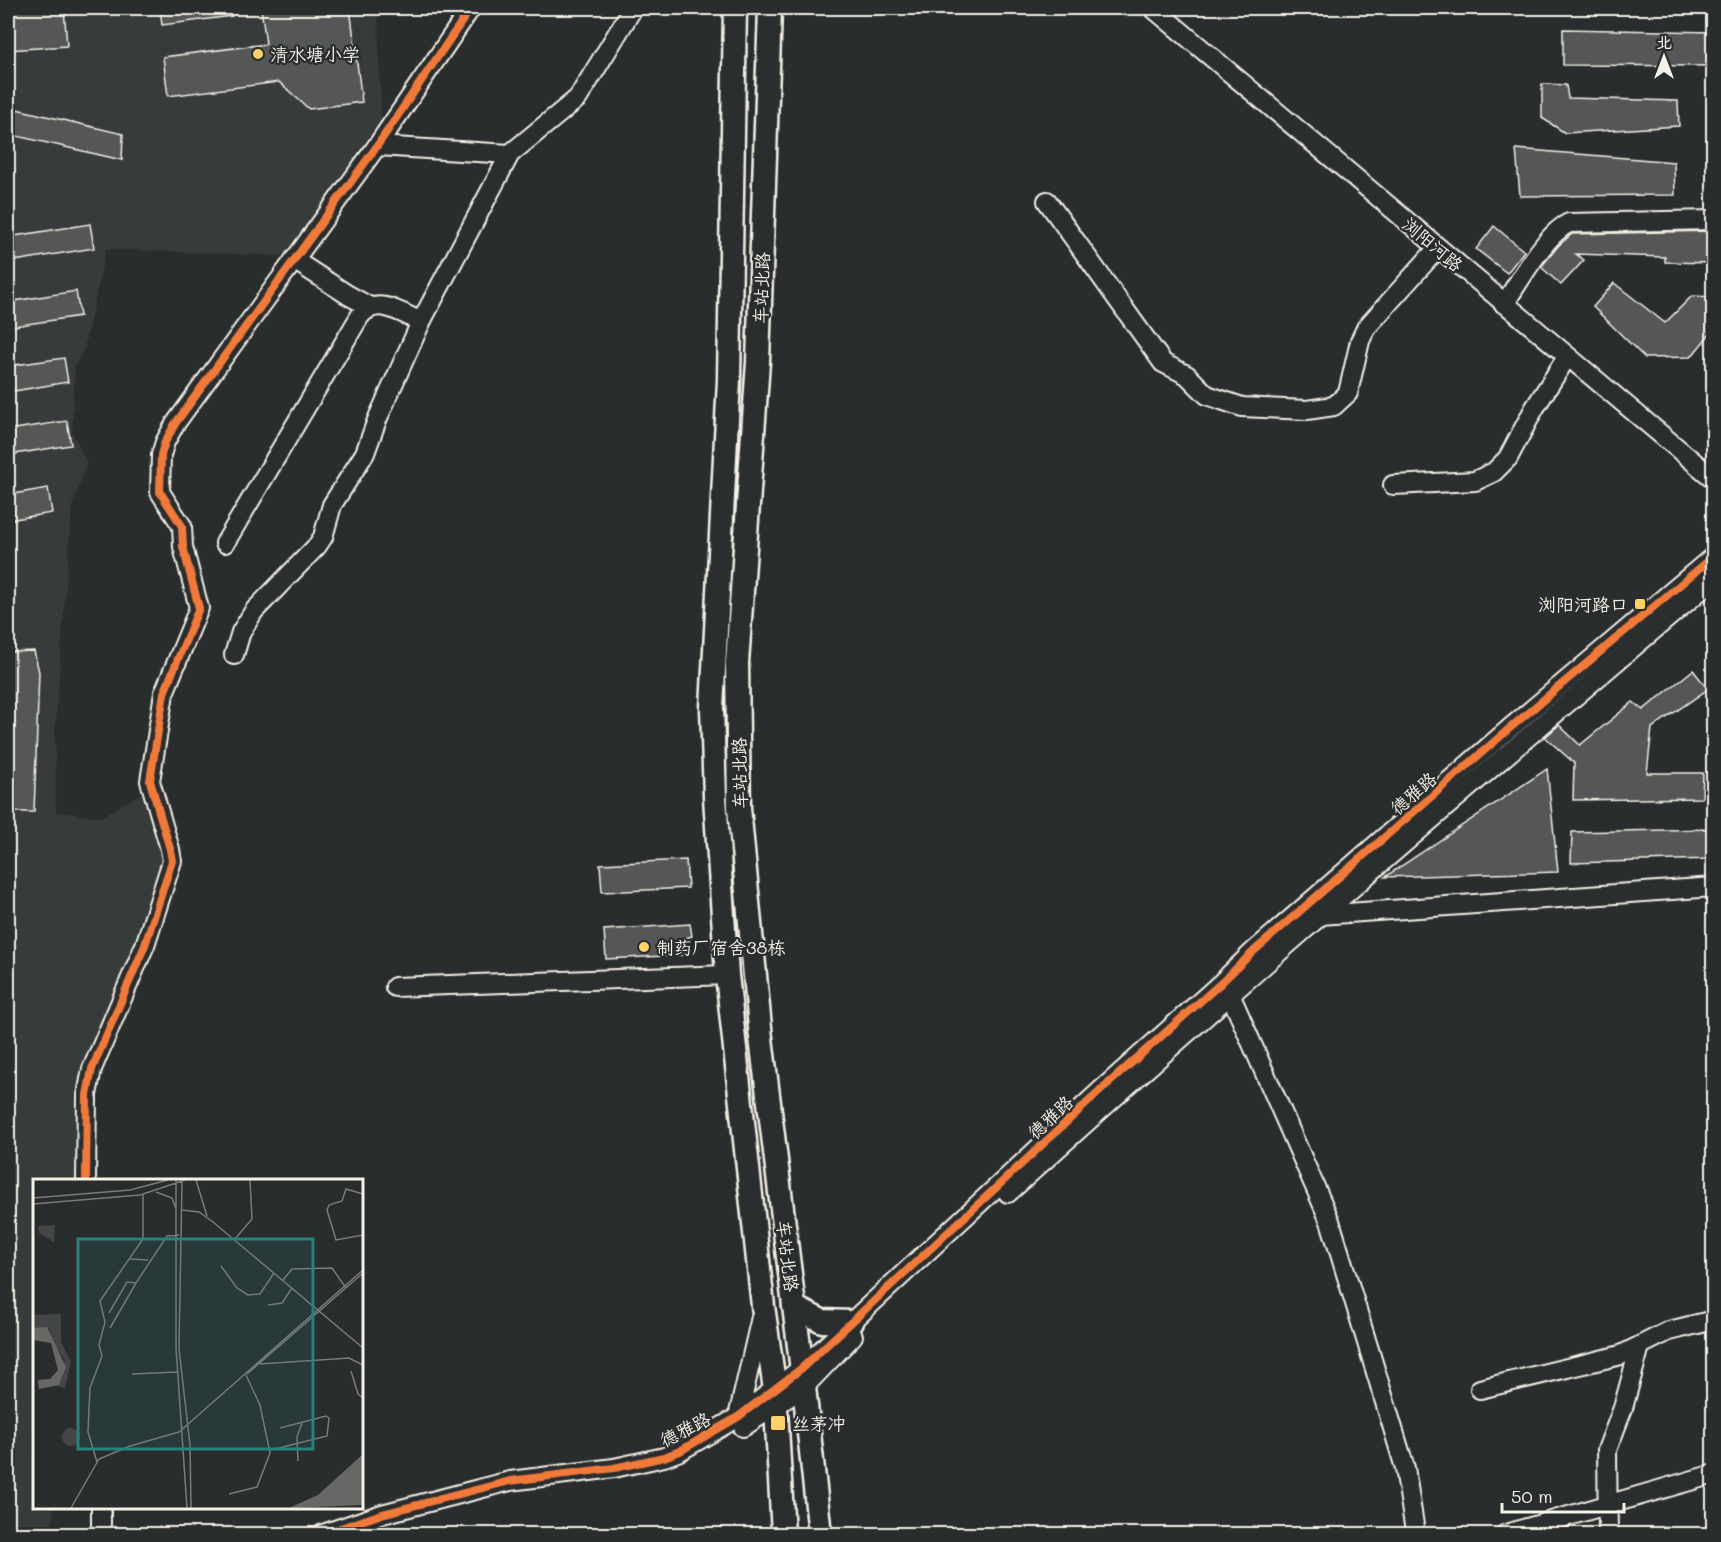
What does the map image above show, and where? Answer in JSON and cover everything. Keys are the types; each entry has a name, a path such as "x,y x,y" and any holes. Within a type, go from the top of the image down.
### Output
{"main road":[{"name":"车站北路","path":"735,8 729,380 712,708 715,797 728,975 775,1399 783,1534"},
{"name":"车站北路","path":"770,8 758,362 737,663 739,808 761,1038 820,1534"},
{"path":"794,1307 822,1321 852,1322"}],"street":[{"path":"86,1179 87,1095 92,1069 145,945 172,861 150,781 164,693 199,608 183,547 182,526 160,492 161,454 175,424 377,146 471,8"},
{"path":"234,655 241,632 254,611 323,537 332,505 365,453 377,420 421,322 510,154 578,98 633,8"},
{"name":"浏阳河路","path":"1153,8 1713,479"},
{"path":"377,146 510,154"},
{"path":"1047,201 1163,363 1187,375 1208,395 1242,407 1307,410 1334,405 1348,393 1360,341 1366,327 1438,248"},
{"path":"1504,304 1549,238 1559,228 1569,224 1713,220"},
{"path":"294,261 370,307 384,306 421,322"},
{"path":"225,543 360,316 370,307"},
{"path":"1393,485 1475,481 1494,472 1508,458 1534,409 1567,357"},
{"name":"德雅路","path":"803,1378 852,1322 1254,951 1510,728 1713,556"},
{"name":"德雅路","path":"351,1534 511,1490 615,1476 667,1466 731,1434 803,1378 1230,994 1713,579"},
{"path":"1320,915 1713,887"},
{"path":"395,987 728,975"},
{"path":"1230,994 1330,1221 1405,1468 1414,1525 1413,1534"},
{"path":"738,1417 763,1306"},
{"path":"1480,1389 1621,1355 1668,1331 1713,1320"},
{"path":"1608,1534 1607,1450 1623,1408 1640,1346"},
{"name":"德雅路","path":"323,1534 382,1514 510,1481 624,1466 664,1457 680,1451 738,1417 775,1399"},
{"path":"1506,1534 1713,1474"},
{"path":"101,1509 101,1534"}],"shaded area":[{"path":"8,8 378,8 381,120 285,256 106,249 84,349 75,365 72,432 87,463 72,507 55,730 56,812 101,817 142,793 165,854 124,984 75,1092 77,1179 33,1179 33,1509 54,1509 52,1534 8,1534"}],"building":[{"path":"8,8 64,8 67,46 8,50"},
{"path":"160,8 232,8 232,16 162,25"},
{"path":"261,8 350,8 362,102 309,109 279,82 168,96 163,57 266,44"},
{"path":"1563,29 1713,32 1713,66 1563,65"},
{"path":"1542,84 1566,85 1568,98 1678,101 1679,126 1565,133 1542,118"},
{"path":"8,107 123,134 122,160 8,134"},
{"path":"1516,149 1674,162 1675,195 1520,196"},
{"path":"90,224 94,248 8,262 8,237"},
{"path":"1494,226 1524,251 1507,273 1476,249"},
{"path":"1713,231 1713,263 1665,262 1665,257 1576,254 1584,260 1561,285 1541,267 1559,245 1572,234"},
{"path":"1614,283 1665,323 1692,296 1713,297 1713,330 1691,357 1645,358 1593,307"},
{"path":"76,291 80,316 8,327 8,302"},
{"path":"64,358 68,382 8,392 8,366"},
{"path":"67,421 71,445 8,455 8,430"},
{"path":"48,488 52,513 8,520 8,495"},
{"path":"34,651 39,672 34,812 8,812 8,652"},
{"path":"1693,670 1708,689 1652,728 1647,773 1703,773 1702,798 1573,800 1574,763 1545,737 1559,725 1580,745 1633,702 1643,710"},
{"path":"1547,769 1558,872 1385,877"},
{"path":"1713,829 1712,859 1571,863 1572,832"},
{"path":"686,860 688,888 602,892 600,864"},
{"name":"制药厂宿舍38栋","path":"690,924 692,936 683,939 684,955 606,959 604,930"}],"cycle path":[{"path":"86,1179 87,1095 92,1069 145,945 172,861 150,781 164,693 199,608 183,547 182,526 160,492 161,455 165,442 175,424 377,146 471,8"},
{"path":"323,1534 382,1514 510,1481 614,1468 664,1457 680,1451 738,1417 802,1368 1254,951 1510,728 1714,556"}],"place":[{"name":"清水塘小学","path":"258,54"},
{"name":"浏阳河路口","path":"1640,604"},
{"name":"制药厂宿舍38栋","path":"644,947"},
{"name":"丝茅冲","path":"778,1423"}]}
